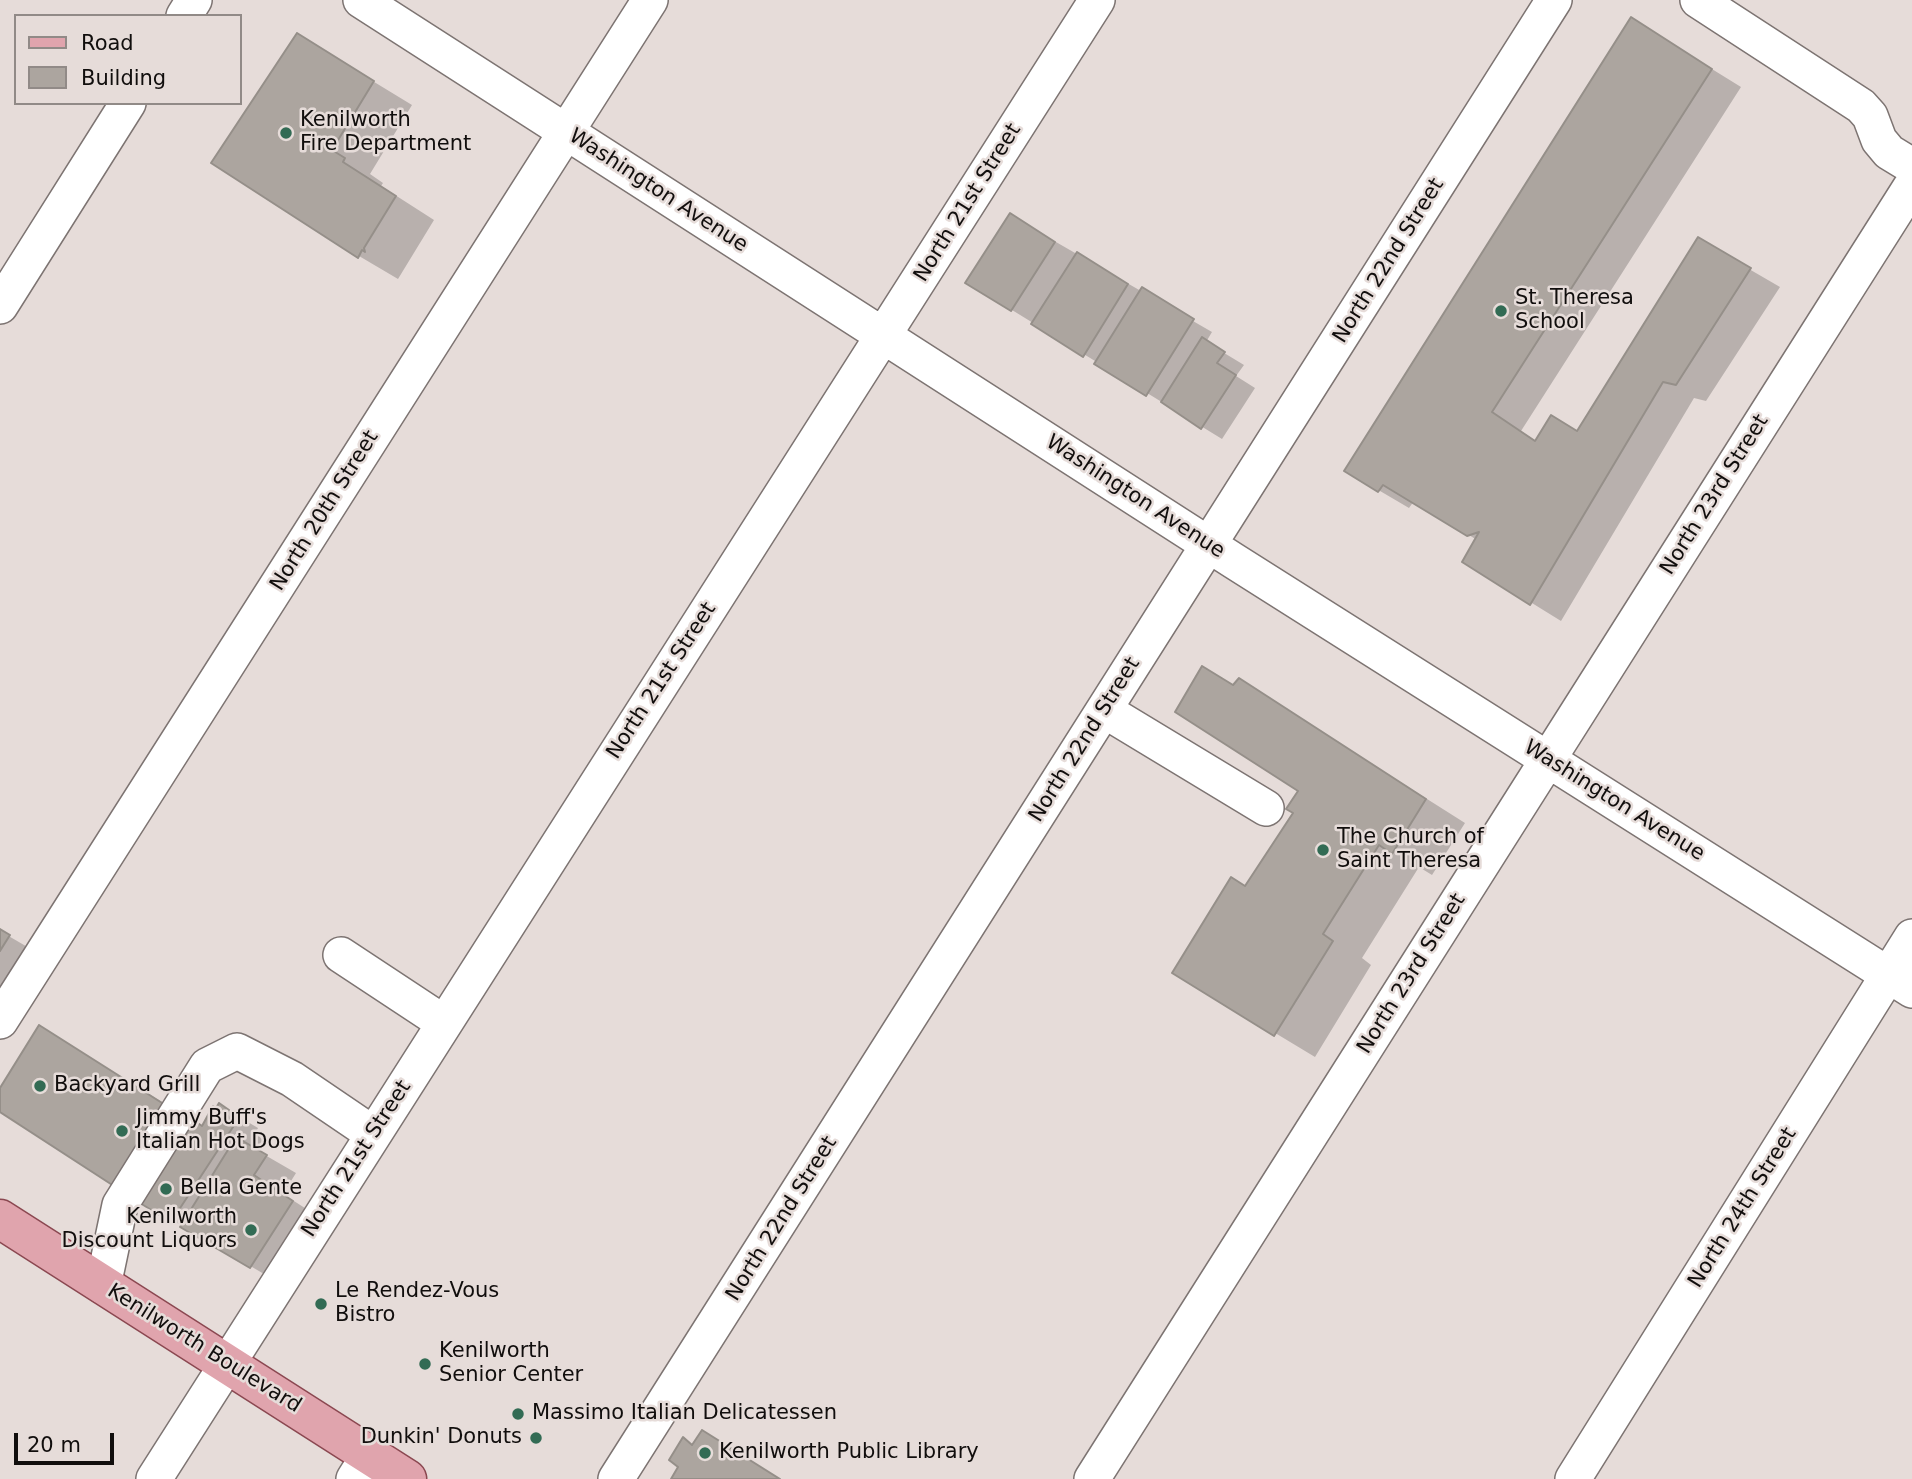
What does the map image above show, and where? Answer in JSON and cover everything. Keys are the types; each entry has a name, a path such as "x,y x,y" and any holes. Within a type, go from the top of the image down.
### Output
{"main road":[{"name":"Kenilworth Boulevard","path":"0,1219 227,1362 362,1467 407,1479"}],"street":[{"name":"Washington Avenue","path":"361,0 1209,544 1900,982"},
{"name":"North 20th Street","path":"0,1021 650,0"},
{"name":"North 21st Street","path":"154,1479 1097,0"},
{"name":"North 22nd Street","path":"616,1479 1554,0"},
{"path":"1698,0 1861,106 1870,116 1879,140 1889,152 1912,166"},
{"path":"0,306 127,105"},
{"name":"North 23rd Street","path":"1092,1479 1912,185"},
{"path":"1104,710 1266,808"},
{"name":"North 24th Street","path":"1573,1479 1900,982 1912,937"},
{"path":"341,955 444,1023"},
{"path":"103,1286 120,1205 207,1066 237,1051 292,1079 373,1134"}],"building":[{"name":"St. Theresa School","path":"1631,17 1712,69 1492,412 1535,441 1551,415 1577,431 1698,237 1751,268 1676,385 1663,382 1530,605 1462,562 1479,532 1467,536 1383,485 1378,492 1344,471"},
{"name":"Kenilworth Fire Department","path":"297,33 374,81 332,150 345,158 343,162 396,196 364,248 365,252 362,250 358,258 211,163"},
{"path":"1010,213 1055,242 1011,311 965,283"},
{"path":"1077,252 1128,284 1083,357 1031,324"},
{"path":"1142,287 1194,319 1146,396 1094,364"},
{"path":"1202,337 1225,352 1217,363 1236,375 1201,429 1161,402"},
{"name":"The Church of Saint Theresa","path":"1202,666 1233,685 1239,678 1426,799 1392,854 1379,845 1323,934 1333,941 1274,1036 1172,973 1231,877 1245,886 1293,813 1286,809 1298,791 1175,712"},
{"path":"0,929 10,935 0,951"},
{"path":"39,1025 170,1108 120,1190 0,1112 0,1088"},
{"path":"219,1103 229,1110 226,1114 235,1124 171,1222 135,1200 186,1115 202,1126 213,1106 216,1108"},
{"path":"236,1137 267,1155 254,1175 293,1201 250,1268 180,1227"},
{"name":"Kenilworth Public Library","path":"702,1430 780,1479 671,1479 678,1467 669,1460 683,1437 692,1445"}],"place":[{"name":"Kenilworth Fire Department","path":"286,133"},
{"name":"St. Theresa School","path":"1501,311"},
{"name":"The Church of Saint Theresa","path":"1323,850"},
{"name":"Backyard Grill","path":"40,1086"},
{"name":"Jimmy Buff's Italian Hot Dogs","path":"122,1131"},
{"name":"Bella Gente","path":"166,1189"},
{"name":"Kenilworth Discount Liquors","path":"251,1230"},
{"name":"Le Rendez-Vous Bistro","path":"321,1304"},
{"name":"Kenilworth Senior Center","path":"425,1364"},
{"name":"Massimo Italian Delicatessen","path":"518,1414"},
{"name":"Dunkin' Donuts","path":"536,1438"},
{"name":"Kenilworth Public Library","path":"705,1453"}]}
